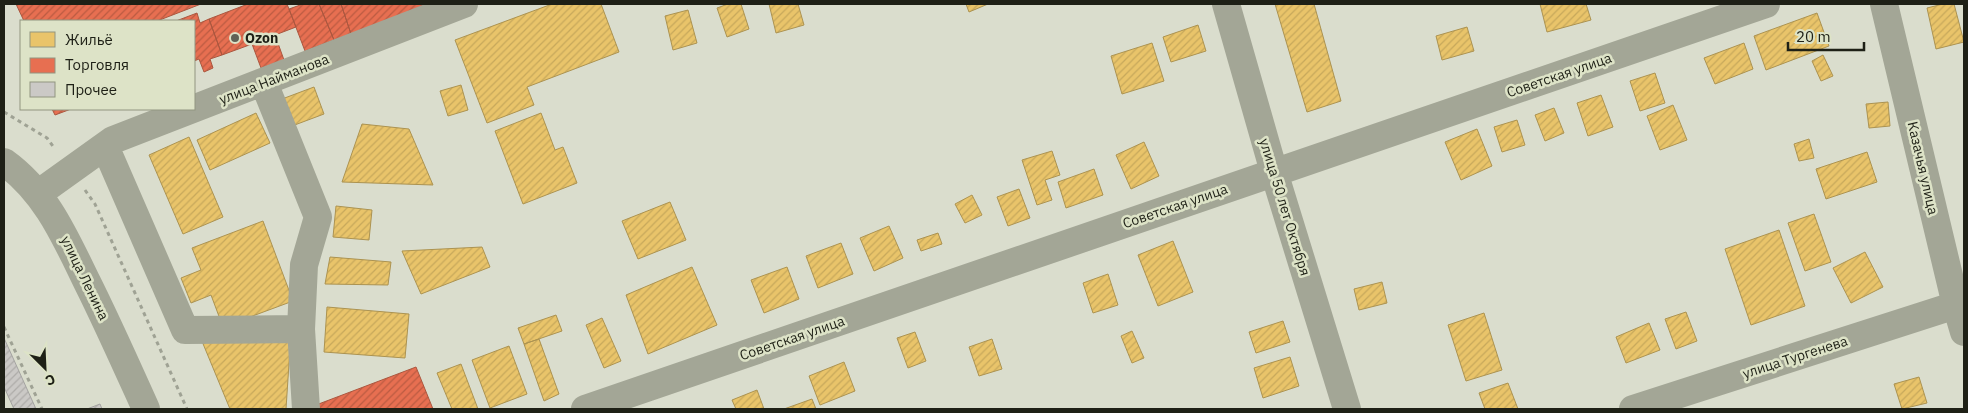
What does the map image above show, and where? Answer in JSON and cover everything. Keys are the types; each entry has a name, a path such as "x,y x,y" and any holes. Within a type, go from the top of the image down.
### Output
{"street":[{"name":"улица Найманова","path":"195,109 464,4"},
{"name":"улица 50 лет Октября","path":"1226,4 1274,172 1347,409"},
{"name":"Советская улица","path":"585,409 1766,4"},
{"name":"Казачья улица","path":"1884,4 1964,332"},
{"path":"264,83 318,217 304,264 301,329 306,409"},
{"name":"улица Найманова","path":"39,193 113,140 192,110"},
{"path":"105,146 185,330 301,329"},
{"name":"улица Ленина","path":"4,162 16,170 39,193 61,228 98,303 146,409"},
{"name":"улица Тургенева","path":"1633,409 1956,304"}],"path":[{"path":"4,112 48,138 95,204 187,409"},
{"path":"4,327 42,409"}],"building: Жильё":[{"path":"552,4 601,4 619,52 527,87 534,105 487,123 455,40"},
{"path":"728,4 741,4 749,29 727,37 717,8"},
{"path":"769,4 798,4 804,25 776,33"},
{"path":"966,4 988,4 969,12"},
{"path":"1275,4 1314,4 1341,101 1307,112"},
{"path":"1540,4 1586,4 1591,20 1547,32"},
{"path":"1943,4 1954,4 1964,42 1936,49 1927,8"},
{"path":"688,10 697,43 673,50 665,16"},
{"path":"1817,13 1829,46 1766,70 1754,36"},
{"path":"1198,25 1206,51 1171,62 1163,37"},
{"path":"1467,27 1474,51 1442,60 1436,36"},
{"path":"1152,43 1164,81 1122,94 1111,56"},
{"path":"1744,43 1753,69 1715,84 1704,58"},
{"path":"1823,55 1833,76 1821,81 1812,61"},
{"path":"1655,73 1665,103 1640,111 1630,81"},
{"path":"461,85 468,110 448,116 440,91"},
{"path":"314,87 324,114 292,126 282,99"},
{"path":"1601,95 1613,127 1588,136 1577,103"},
{"path":"1888,102 1890,126 1869,128 1866,104"},
{"path":"1673,105 1687,140 1660,150 1647,116"},
{"path":"1554,108 1564,133 1545,141 1535,115"},
{"path":"256,113 270,143 210,170 197,140"},
{"path":"541,113 555,150 563,147 577,183 523,204 495,131"},
{"path":"1517,120 1525,145 1502,152 1494,127"},
{"path":"362,124 409,129 433,185 342,182"},
{"path":"1477,129 1492,166 1461,180 1445,142"},
{"path":"189,137 223,217 183,234 149,155"},
{"path":"1809,139 1814,158 1799,161 1794,144"},
{"path":"1144,142 1159,176 1131,189 1116,155"},
{"path":"1052,151 1060,175 1045,180 1052,200 1037,205 1022,160"},
{"path":"1867,152 1877,182 1826,199 1816,169"},
{"path":"1094,169 1103,195 1066,208 1058,182"},
{"path":"1019,189 1030,218 1008,226 997,197"},
{"path":"972,195 982,215 965,223 955,204"},
{"path":"670,202 686,240 638,259 622,221"},
{"path":"336,206 372,210 369,240 333,237"},
{"path":"1814,214 1831,262 1805,271 1788,223"},
{"path":"263,221 293,301 223,327 211,295 191,303 181,278 201,270 192,248"},
{"path":"889,226 903,258 874,271 860,238"},
{"path":"1779,230 1805,306 1751,325 1725,249"},
{"path":"938,233 942,244 921,251 917,240"},
{"path":"1173,241 1193,292 1158,306 1138,255"},
{"path":"841,243 853,274 818,288 806,256"},
{"path":"482,247 490,267 421,294 402,251"},
{"path":"1865,252 1883,287 1851,303 1833,268"},
{"path":"330,257 391,262 388,285 325,284"},
{"path":"692,267 717,325 648,354 626,295"},
{"path":"787,267 799,299 764,313 751,280"},
{"path":"1108,274 1118,305 1093,313 1083,283"},
{"path":"1382,282 1387,303 1359,310 1354,289"},
{"path":"327,307 409,314 405,358 324,352"},
{"path":"1686,312 1697,341 1676,349 1665,319"},
{"path":"1484,313 1502,370 1466,381 1448,325"},
{"path":"556,315 562,331 524,344 518,328"},
{"path":"602,318 621,361 604,368 586,325"},
{"path":"1283,321 1290,342 1256,353 1249,332"},
{"path":"1649,323 1660,350 1626,363 1616,337"},
{"path":"1132,331 1144,358 1132,363 1121,336"},
{"path":"915,332 926,361 908,368 897,338"},
{"path":"291,333 286,409 230,409 199,334"},
{"path":"539,339 559,394 544,401 524,344"},
{"path":"992,339 1002,369 979,376 969,347"},
{"path":"509,346 527,394 490,408 472,360"},
{"path":"1290,357 1299,386 1263,398 1254,368"},
{"path":"844,362 855,391 820,405 809,376"},
{"path":"461,364 478,409 452,409 437,373"},
{"path":"1919,377 1927,403 1902,409 1894,384"},
{"path":"1508,383 1518,409 1485,409 1479,393"},
{"path":"757,390 764,409 736,409 732,400"},
{"path":"812,399 816,409 784,409"}],"building: Торговля":[{"path":"16,4 201,4 160,20 24,20"},
{"path":"248,4 287,4 296,27 275,35 284,60 261,68 252,44 222,55 209,19"},
{"path":"303,4 319,4 334,40 305,51 289,9"},
{"path":"319,4 341,4 351,34 334,40"},
{"path":"341,4 434,4 351,34"},
{"path":"197,13 200,23 209,19 222,55 210,59 213,68 204,72 199,59 195,61 195,20 179,20"},
{"path":"52,110 68,110 55,115"},
{"path":"416,367 433,409 317,409 316,405"}],"building: Прочее":[{"path":"4,338 36,409 14,409 4,387"},
{"path":"100,404 102,409 87,409"}],"place":[{"name":"Ozon","path":"235,38"}]}
